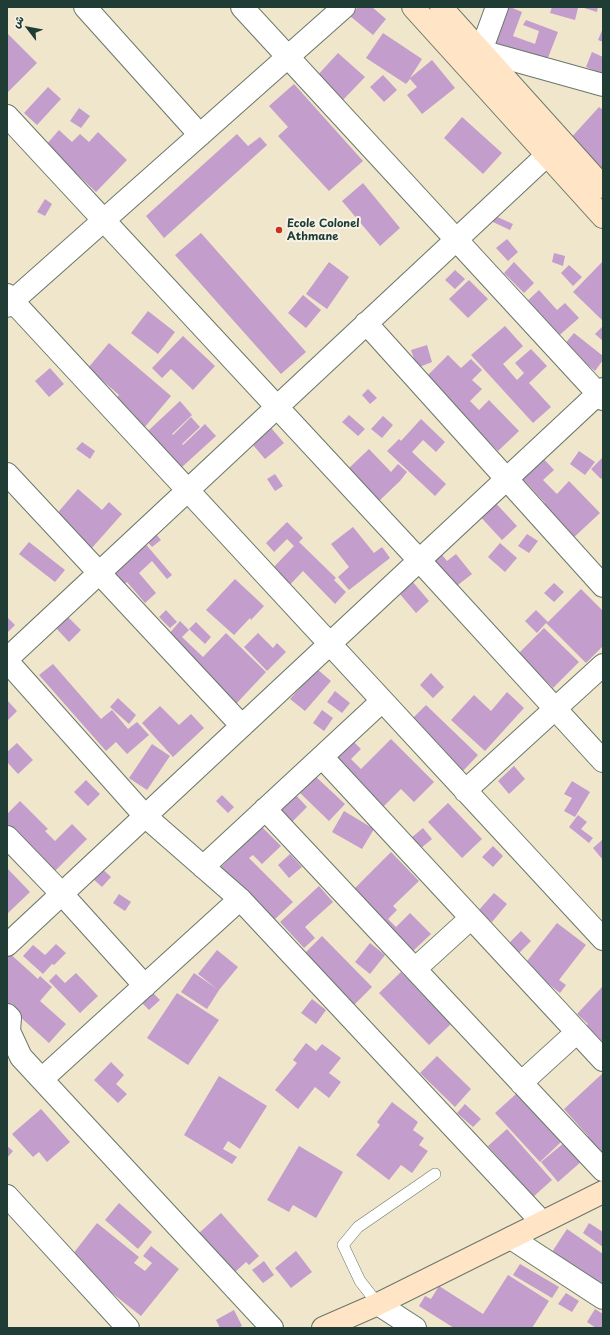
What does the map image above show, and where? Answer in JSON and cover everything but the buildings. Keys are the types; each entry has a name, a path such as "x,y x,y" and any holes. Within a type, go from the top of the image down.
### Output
{"street":[{"path":"85,7 200,135"},
{"path":"7,945 419,560 601,394 242,7"},
{"path":"344,7 200,135 9,301 187,490 603,939"},
{"path":"413,7 603,217"},
{"path":"441,7 603,188"},
{"path":"481,51 497,7"},
{"path":"481,51 603,85"},
{"path":"7,116 419,560 603,761"},
{"path":"542,1222 240,899 145,816 7,660 187,490 547,155"},
{"path":"366,323 603,586"},
{"path":"7,474 242,726"},
{"path":"465,791 603,665"},
{"path":"203,867 382,701"},
{"path":"322,757 603,1060"},
{"path":"265,809 603,1170"},
{"path":"7,837 62,894 145,986"},
{"path":"42,1079 240,899"},
{"path":"415,969 472,918"},
{"path":"7,1015 10,1018 9,1031 14,1064 42,1079 272,1328"},
{"path":"521,1083 577,1032"},
{"path":"324,1328 378,1304 603,1192"},
{"path":"7,1196 128,1328"},
{"path":"511,1238 603,1298"},
{"path":"378,1304 407,1326"}],"lane":[{"path":"378,1304 360,1281 342,1245 358,1226 435,1174"}],"place":[{"name":"Ecole Colonel Athmane","path":"279,230"}]}
